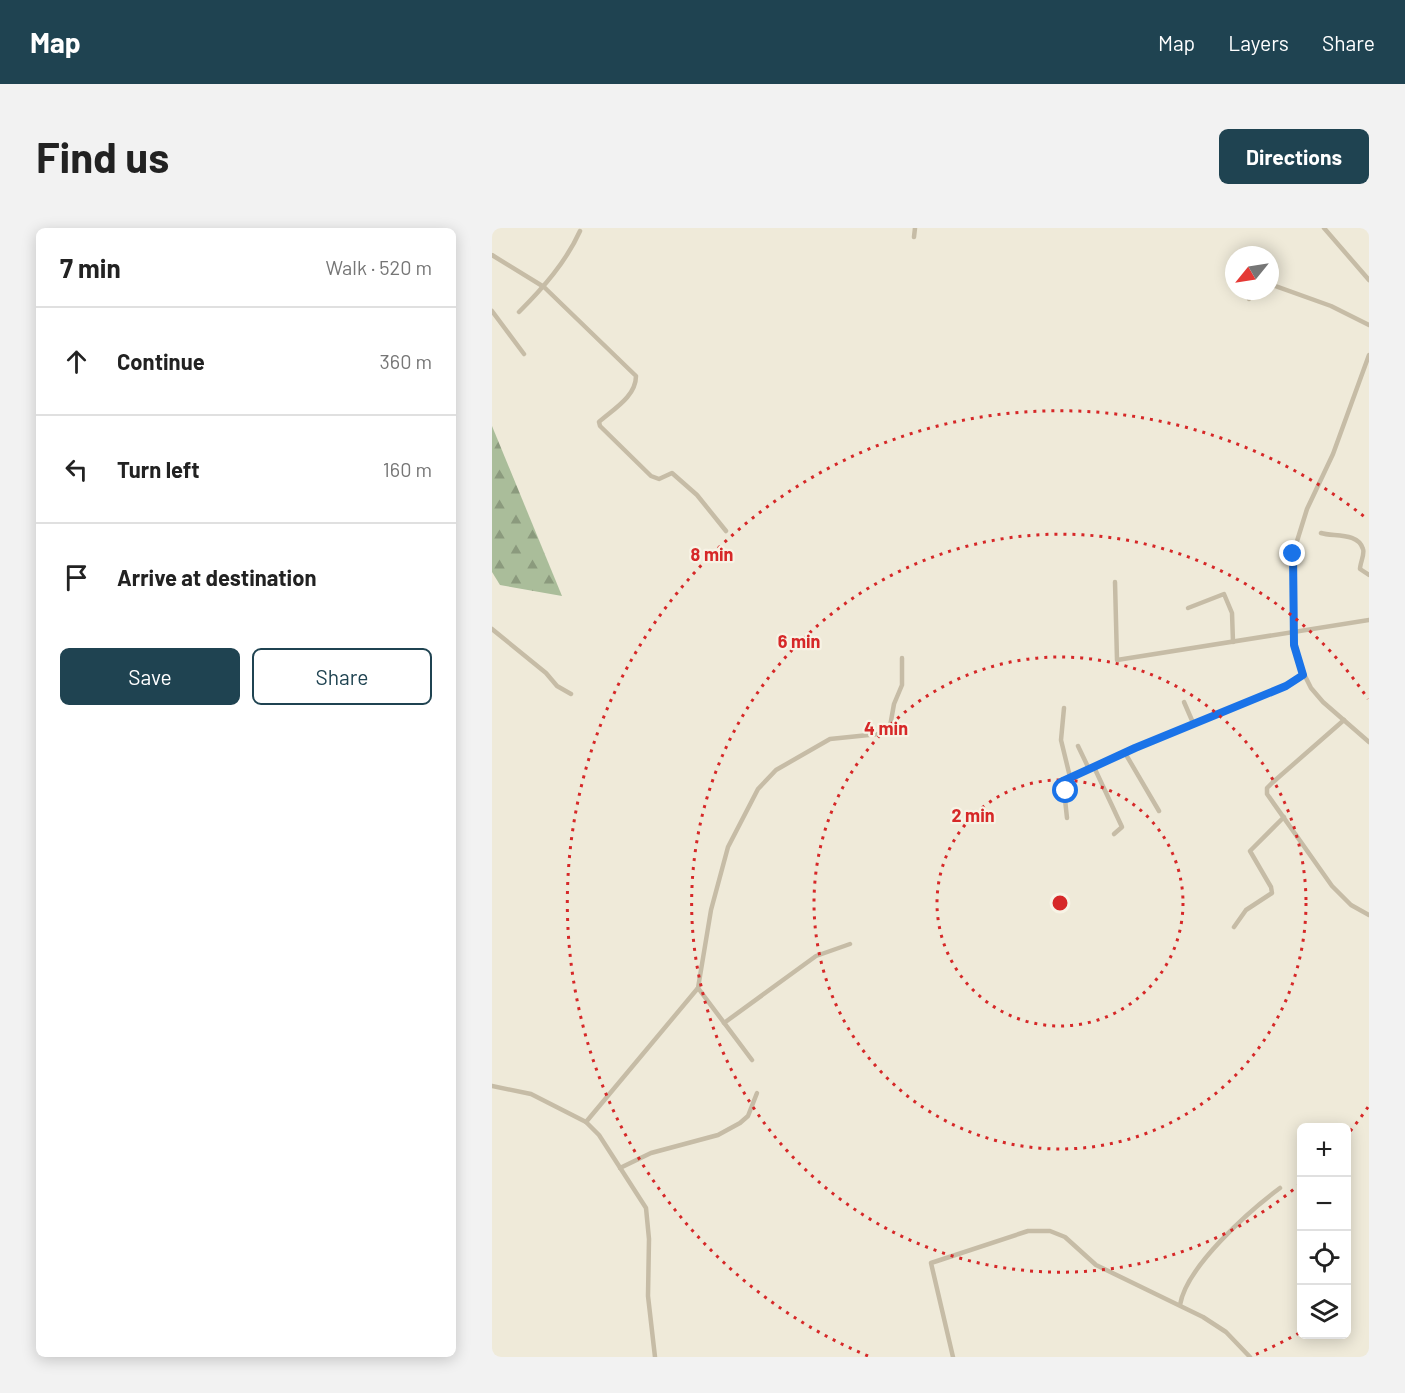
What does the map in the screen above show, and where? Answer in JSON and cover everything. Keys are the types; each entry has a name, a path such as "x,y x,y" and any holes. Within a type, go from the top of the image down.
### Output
{"street":[{"path":"914,237 915,228"},
{"path":"1324,228 1369,280"},
{"path":"519,312 544,286 574,244 580,231"},
{"path":"492,255 544,286 636,376 636,384 613,413 599,422 600,426 651,476 659,479 672,473 697,495 726,531"},
{"path":"1279,287 1331,306 1369,325"},
{"path":"492,311 524,354"},
{"path":"1369,355 1333,454 1307,509 1293,554 1294,645 1303,675 1323,702 1369,741"},
{"path":"1321,533 1340,534 1359,544 1364,551 1360,569 1369,575"},
{"path":"1115,582 1117,660 1369,620"},
{"path":"1188,608 1224,594 1232,613 1233,642"},
{"path":"492,629 546,673 557,686 571,694"},
{"path":"889,732 894,704 902,685 902,658"},
{"path":"1067,818 1061,782 1286,686 1303,675"},
{"path":"1184,702 1194,725"},
{"path":"1064,708 1061,740 1070,777"},
{"path":"1344,720 1267,788 1270,799 1332,886 1351,905 1369,915"},
{"path":"586,1122 698,987 709,920 728,847 758,789 776,770 830,739 898,732"},
{"path":"1078,746 1122,827 1114,834"},
{"path":"1125,753 1160,811"},
{"path":"1234,927 1246,910 1272,893 1271,887 1250,851 1284,817"},
{"path":"724,1023 816,956 850,944"},
{"path":"698,987 753,1060"},
{"path":"492,1086 531,1094 586,1122 599,1135 646,1208 649,1239 648,1296 655,1357"},
{"path":"620,1168 651,1153 718,1135 740,1123 747,1116 757,1094"},
{"path":"1180,1305 1182,1293 1189,1281 1234,1226 1280,1188"},
{"path":"953,1357 931,1263 1028,1231 1050,1231 1065,1237 1096,1265 1180,1305 1226,1332 1250,1357"}],"green space":[{"path":"492,426 562,596 500,585 492,572"}],"route":[{"path":"1066,791 1063,781 1116,756 1286,686 1303,675 1294,645 1293,554"}]}
